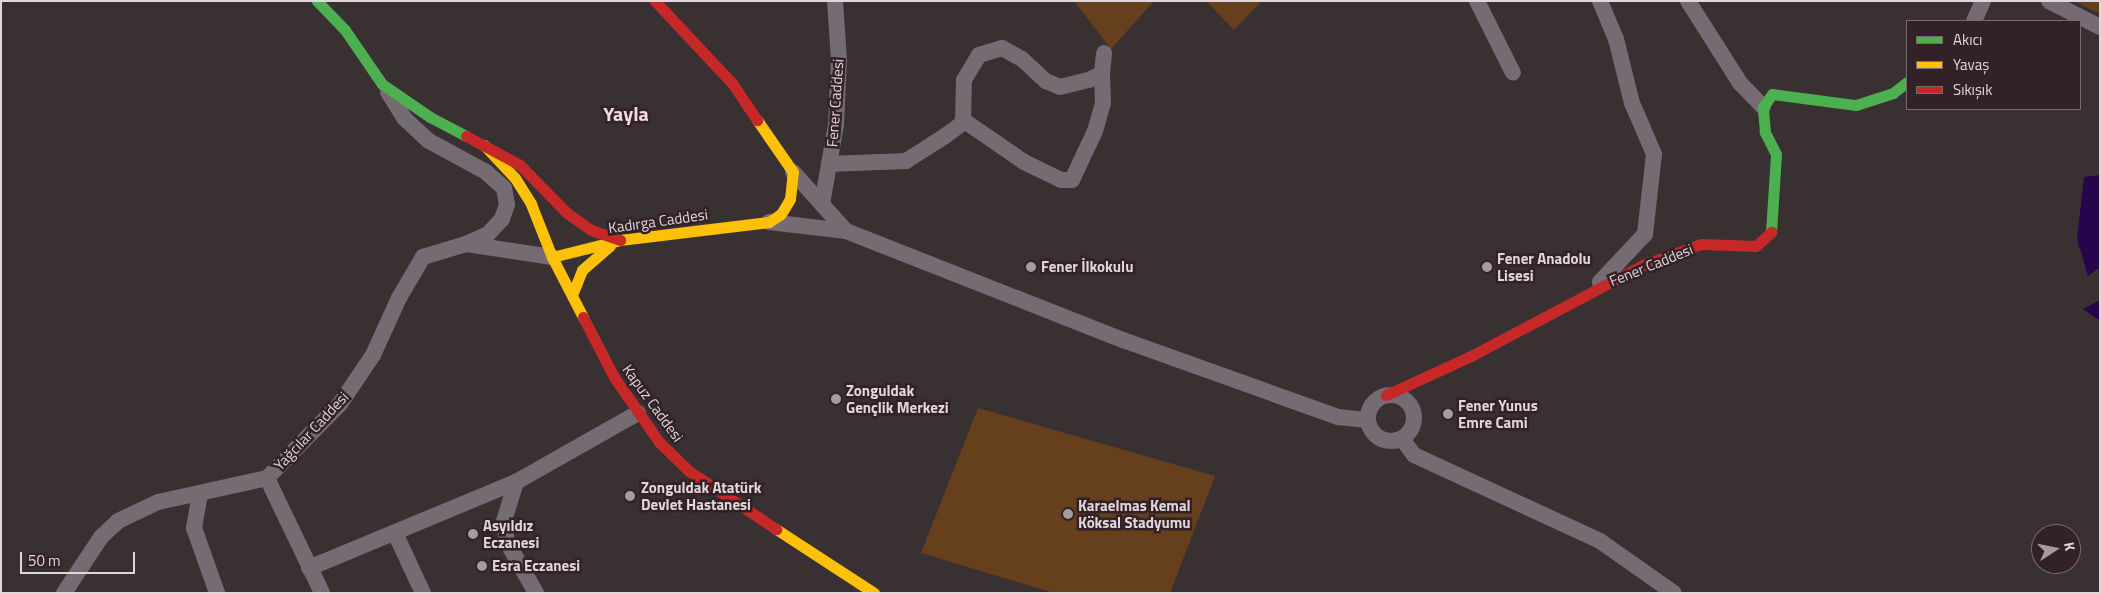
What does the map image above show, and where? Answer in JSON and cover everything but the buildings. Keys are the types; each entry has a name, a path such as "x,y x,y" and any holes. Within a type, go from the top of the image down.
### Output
{"main road":[{"path":"317,1 345,30 382,84 430,117 520,165 566,214 591,230 620,240"},
{"path":"655,1 732,83 793,172 790,199 781,214 769,222"},
{"path":"1763,107 1772,94 1806,96 1856,105 1893,93 1906,83"},
{"name":"Fener Caddesi","path":"1386,396 1470,356 1593,289 1643,265 1702,244 1756,246 1771,233 1777,180 1776,154 1765,132 1763,107"},
{"name":"Kapuz Caddesi","path":"484,145 515,178 531,204 552,257 614,377 659,442 689,471 874,593"},
{"name":"Kadırga Caddesi","path":"552,257 620,240 769,222"},
{"path":"572,294 582,270 599,252 620,240"}],"street":[{"name":"Fener Caddesi","path":"822,204 836,124 840,60 835,1"},
{"path":"1478,1 1513,73"},
{"path":"1593,289 1645,234 1654,154 1632,103 1616,39 1600,1"},
{"path":"1688,1 1740,84 1763,107"},
{"path":"1974,20 1984,1"},
{"path":"2049,1 2100,27"},
{"path":"829,164 906,161 945,136 963,120 964,80 979,55 1002,48 1022,59 1046,81 1060,87 1089,80 1102,73"},
{"path":"963,120 1024,162 1061,180 1072,180 1095,131 1103,103 1102,73 1104,53"},
{"path":"382,84 404,118 429,140 486,172 504,188 507,204 502,220 488,234 466,244"},
{"path":"793,172 846,232"},
{"path":"769,222 846,232 1123,340 1338,417 1367,420"},
{"name":"Yağcılar Caddesi","path":"64,593 101,536 118,520 158,502 267,478 340,404 373,355 399,298 423,257 466,244 552,257"},
{"path":"1386,396 1400,397 1411,406 1412,428 1402,439 1387,442 1380,439 1369,428 1367,420 1374,402 1386,396"},
{"path":"309,568 516,482 638,413"},
{"path":"1402,439 1414,456 1600,541 1674,593"},
{"path":"267,478 322,593"},
{"path":"516,482 504,521 507,542 536,593"},
{"path":"200,494 194,528 217,593"},
{"path":"395,533 422,593"}],"shaded area":[{"path":"1074,1 1154,1 1111,49"},
{"path":"1206,1 1262,1 1234,30"},
{"path":"2074,1 2100,1 2100,14"},
{"path":"2100,175 2100,267 2088,276 2077,239 2084,177"},
{"path":"2100,300 2100,321 2083,309"},
{"name":"Karaelmas Kemal Köksal Stadyumu","path":"978,408 1215,476 1170,593 1054,593 921,553"}],"traffic: fast":[{"path":"317,1 345,30 382,84 430,117 466,136"},
{"path":"1771,232 1776,154 1765,132 1763,107 1772,94 1856,105 1893,93 1906,83"}],"traffic: slow":[{"path":"552,257 620,240 769,222 781,214 790,199 793,172 757,120"},
{"path":"484,145 515,178 531,204 552,257 583,317"},
{"path":"572,295 582,270 610,246"},
{"path":"776,529 874,593"}],"traffic: jam":[{"path":"655,1 732,83 757,120"},
{"path":"466,136 520,165 567,213 591,230 620,240"},
{"path":"1386,395 1471,356 1643,265 1701,244 1756,246 1771,232"},
{"path":"583,317 614,377 659,442 689,471 776,529"}],"place":[{"name":"Fener İlkokulu","path":"1031,267"},
{"name":"Fener Anadolu Lisesi","path":"1487,267"},
{"name":"Zonguldak Gençlik Merkezi","path":"836,399"},
{"name":"Fener Yunus Emre Cami","path":"1448,414"},
{"name":"Zonguldak Atatürk Devlet Hastanesi","path":"630,496"},
{"name":"Karaelmas Kemal Köksal Stadyumu","path":"1068,514"},
{"name":"Asyıldız Eczanesi","path":"473,534"},
{"name":"Esra Eczanesi","path":"482,566"}],"district":[{"name":"Yayla","path":"626,113"}]}
